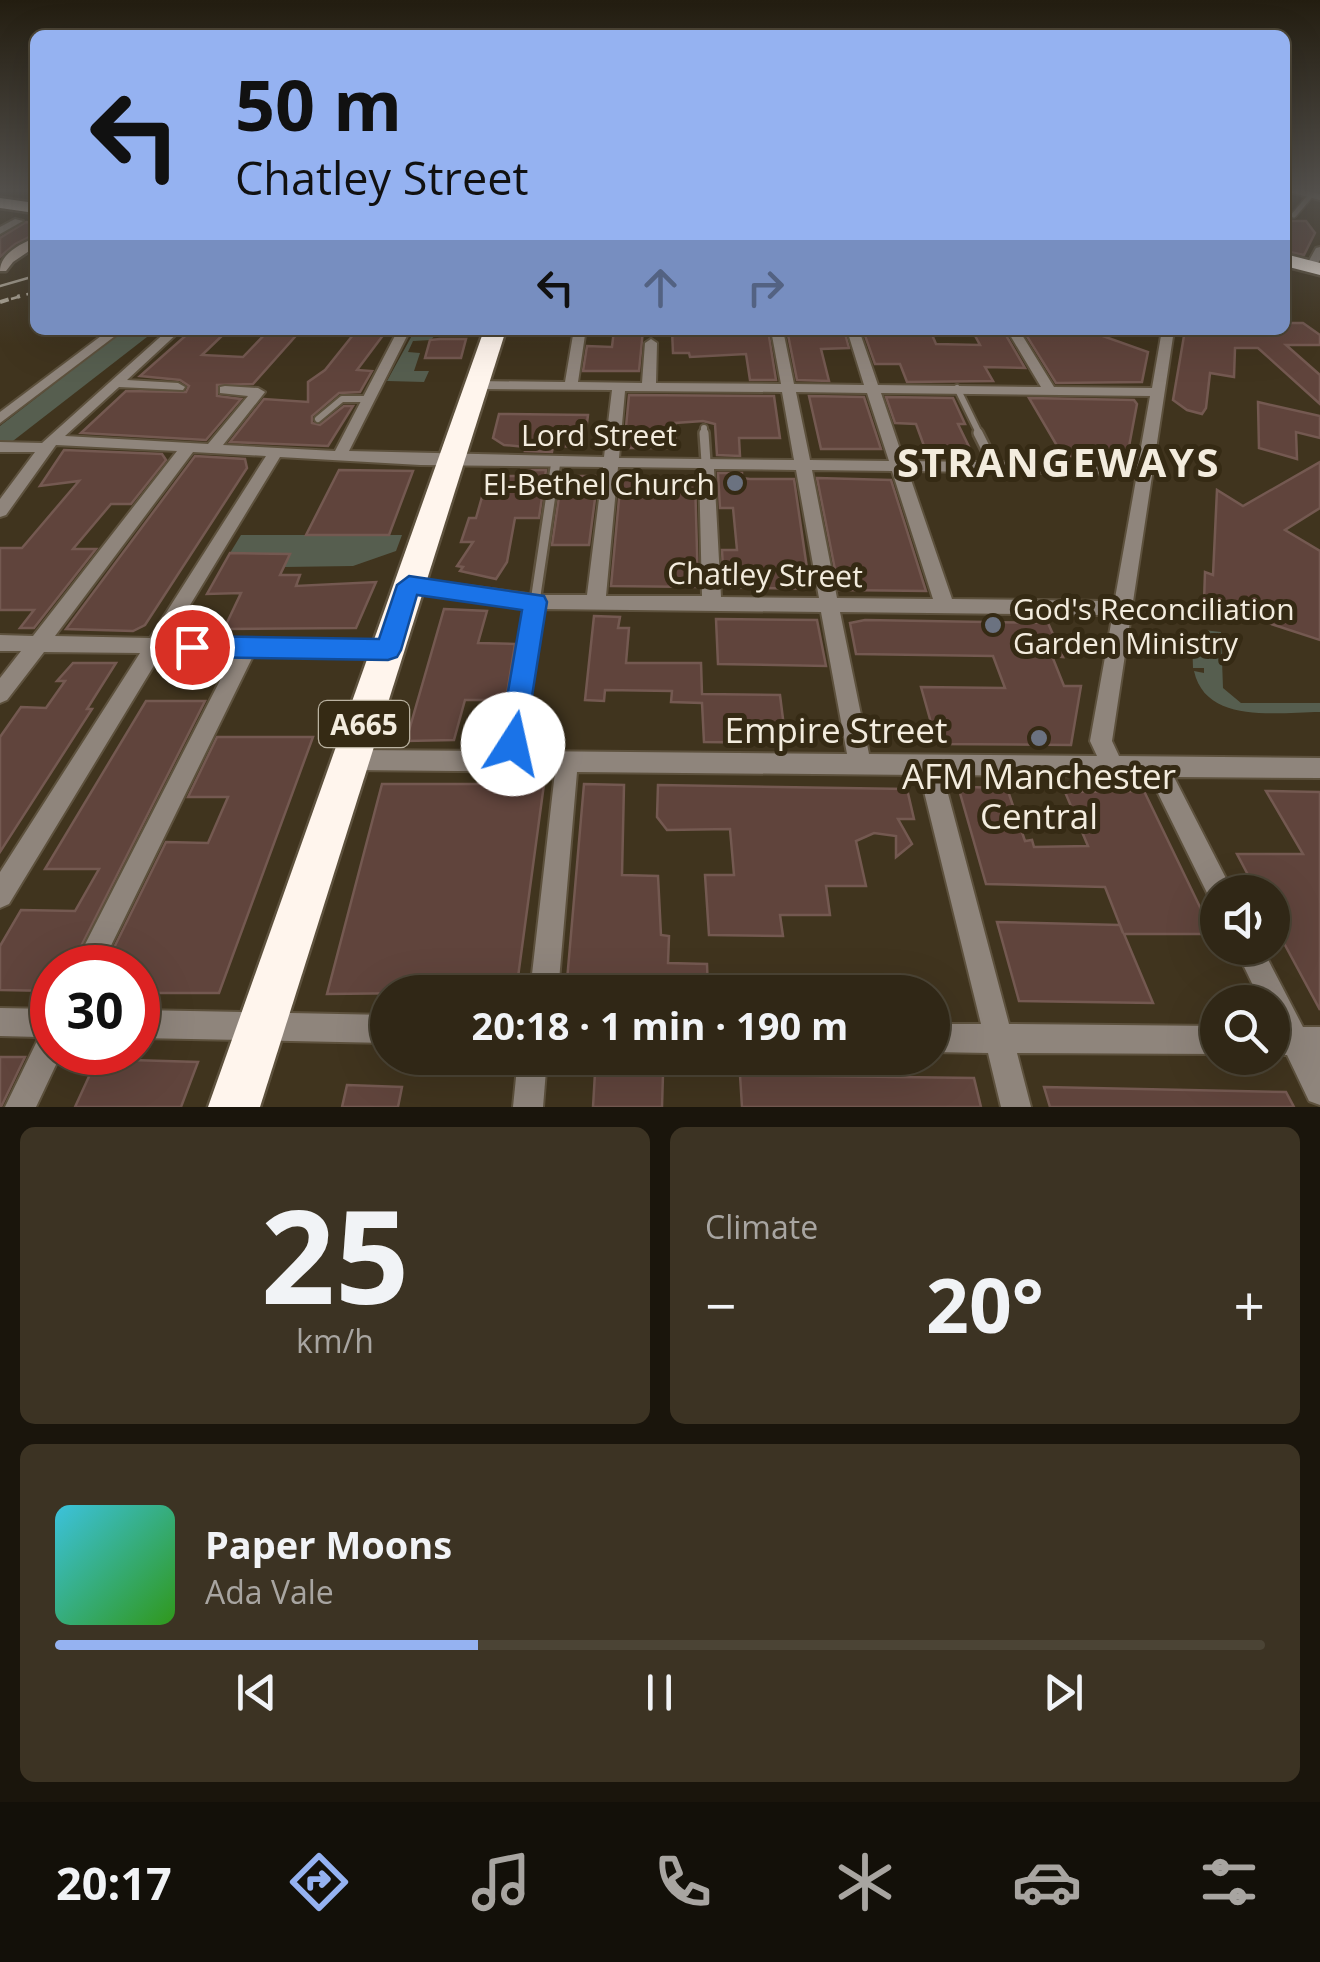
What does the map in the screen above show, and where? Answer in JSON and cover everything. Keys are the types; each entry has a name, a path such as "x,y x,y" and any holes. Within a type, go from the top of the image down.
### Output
{"highway":[{"path":"1290,260 1317,262"},
{"name":"A665","path":"234,1107 493,335"}],"street":[{"path":"5,268 9,259 30,245"},
{"path":"5,268 30,262"},
{"path":"0,419 110,335"},
{"path":"0,512 49,444 169,335"},
{"path":"340,456 401,335"},
{"path":"570,385 579,335"},
{"path":"777,335 860,764"},
{"path":"855,335 945,607"},
{"path":"1016,335 1050,389"},
{"path":"1112,768 1101,741 1167,335"},
{"path":"650,385 651,343"},
{"path":"116,383 178,387"},
{"path":"477,385 1157,392"},
{"path":"596,602 618,385"},
{"path":"212,449 258,392 225,390"},
{"name":"Lord Street","path":"0,448 49,444 450,460 1145,469"},
{"path":"0,694 188,448"},
{"path":"0,896 276,452"},
{"path":"706,462 712,604"},
{"name":"Chatley Street","path":"409,585 535,602 1106,608 1121,614"},
{"path":"510,763 535,602"},
{"path":"0,643 388,650"},
{"path":"98,945 247,647"},
{"name":"Empire Street","path":"352,760 1320,768"},
{"path":"546,975 567,763"},
{"path":"929,765 1016,1107"},
{"path":"1157,766 1212,875"},
{"path":"1257,965 1320,1090"},
{"path":"0,1022 30,1023"},
{"path":"160,1025 370,1029"},
{"path":"950,1038 1200,1040"},
{"path":"20,1107 36,1075"},
{"path":"528,1107 532,1075"}],"lane":[{"path":"957,388 994,466"},
{"path":"318,419 340,396 368,399"},
{"path":"704,428 706,462"},
{"path":"535,602 534,588 556,462"}],"green space":[{"path":"118,335 150,335 0,451 0,426"},
{"path":"412,335 435,335 431,340 413,341 408,352 420,353 414,371 429,371 424,382 387,381"},
{"path":"241,535 402,535 396,551 353,566 284,567 289,554 230,553"},
{"path":"1203,630 1221,632 1223,688 1241,703 1320,703 1320,712 1246,712 1213,700 1201,688 1194,671 1204,673 1204,668 1193,668 1192,639"}],"building":[{"path":"0,242 20,242 15,244 0,257"},
{"path":"1290,242 1311,242 1304,255 1290,252"},
{"path":"1290,323 1303,323 1320,335 1320,345 1286,345 1320,375 1320,404 1258,348 1235,348 1234,377 1210,373 1202,414 1173,400 1184,335 1290,335"},
{"path":"186,335 223,335 202,355 243,357 264,335 297,335 253,384 217,385 217,396 241,399 206,440 81,433 126,391 186,392 189,386 180,380 140,376"},
{"path":"353,335 383,335 357,370 372,371 360,392 339,393 312,416 312,423 320,425 344,406 353,406 328,446 230,442 264,399 308,402 308,382 325,370"},
{"path":"613,335 643,335 639,371 583,371 587,346 612,347"},
{"path":"672,335 769,335 776,380 750,380 746,354 690,357 689,353 673,353"},
{"path":"788,335 845,335 849,348 821,349 829,381 797,380"},
{"path":"865,335 932,335 936,344 980,345 975,335 1006,335 1025,368 985,367 993,381 907,382 900,364 875,364"},
{"path":"1026,335 1100,335 1148,352 1142,382 1056,383"},
{"path":"466,339 461,358 425,358 430,340"},
{"path":"629,395 774,396 780,438 739,438 740,456 717,455 715,424 703,421 675,423 676,448 624,448"},
{"path":"809,396 864,397 881,449 821,449"},
{"path":"886,397 953,398 965,424 958,424 973,455 927,454 916,424 895,423"},
{"path":"1029,398 1134,400 1137,404 1127,457 1063,456"},
{"path":"1258,402 1320,416 1320,438 1296,432 1297,459 1259,448"},
{"path":"499,414 588,415 584,447 553,446 552,452 504,445 493,438"},
{"path":"64,450 162,454 166,460 131,504 111,504 73,549 96,549 34,628 20,628 34,610 0,610 0,548 22,548 79,481 40,486"},
{"path":"195,456 245,459 247,468 145,625 133,631 66,629"},
{"path":"1320,462 1320,508 1285,530 1320,551 1320,640 1204,602 1205,572 1213,575 1217,490 1243,506"},
{"path":"339,470 413,471 389,535 306,535"},
{"path":"521,470 546,470 539,518 515,518 507,562 496,579 460,571 463,567 457,566 473,542 461,542 469,518 476,518 488,476 520,476"},
{"path":"718,473 742,473 742,478 750,479 794,479 810,589 724,587 722,550 737,550 733,508 720,508"},
{"path":"562,476 598,476 589,545 552,545"},
{"path":"621,477 695,478 698,587 611,586"},
{"path":"817,478 891,480 926,591 839,590"},
{"path":"230,553 290,554 280,575 300,575 296,586 376,582 356,628 224,629 241,593 207,594"},
{"path":"444,609 487,611 478,643 515,644 506,700 465,700 454,740 406,741"},
{"path":"594,616 620,617 618,628 629,628 626,663 701,663 702,694 780,695 786,743 704,742 702,703 671,702 672,691 605,690 604,701 585,700"},
{"path":"716,619 817,620 826,666 718,664"},
{"path":"850,623 1048,623 1063,657 1052,656 1064,686 1081,686 1071,745 937,744 921,687 1005,688 993,656 856,654"},
{"path":"73,663 116,663 87,709 92,709 0,852 0,737 21,707 46,708 65,681 57,681"},
{"path":"146,701 205,701 82,945 30,945 30,991 0,990 0,946 21,910 75,911 99,869 45,869"},
{"path":"217,737 313,737 219,993 160,993 160,945 115,945 166,842 208,843 228,797 188,797"},
{"path":"382,784 544,784 518,975 370,975 370,994 327,994"},
{"path":"584,784 624,785 622,875 658,876 661,935 669,936 668,963 707,964 707,975 567,975"},
{"path":"658,785 907,789 914,819 898,819 912,844 896,857 896,836 874,833 856,841 866,886 826,886 830,915 780,915 783,936 709,935 705,875 734,875 730,829 667,830 657,817"},
{"path":"966,787 1007,788 1025,841 1032,840 1034,847 1088,846 1065,792 1144,791 1200,907 1200,934 1124,934 1153,1003 1019,1001 997,922 1120,925 1105,887 986,884 960,793"},
{"path":"1266,791 1320,792 1320,1010 1290,954 1290,875 1248,875 1237,854 1303,854"},
{"path":"0,1057 25,1057 1,1107 0,1107"},
{"path":"160,1061 198,1062 181,1107 75,1107 90,1075 160,1075"},
{"path":"595,1075 663,1075 662,1107 593,1107"},
{"path":"740,1075 974,1078 981,1107 742,1107"},
{"path":"347,1085 402,1087 398,1107 342,1107"},
{"path":"1044,1087 1286,1092 1294,1107 1050,1107"}],"tram line":[{"path":"0,286 30,277"}],"railway":[{"path":"11,299 30,293"},
{"path":"0,302 20,296"}],"place":[{"name":"El-Bethel Church","path":"735,483"},
{"name":"God's Reconciliation Garden Ministry","path":"993,625"},
{"name":"AFM Manchester Central","path":"1039,738"}],"district":[{"name":"STRANGEWAYS","path":"1059,461"}],"route":[{"path":"192,647 388,650 409,585 535,602 513,744"}]}
